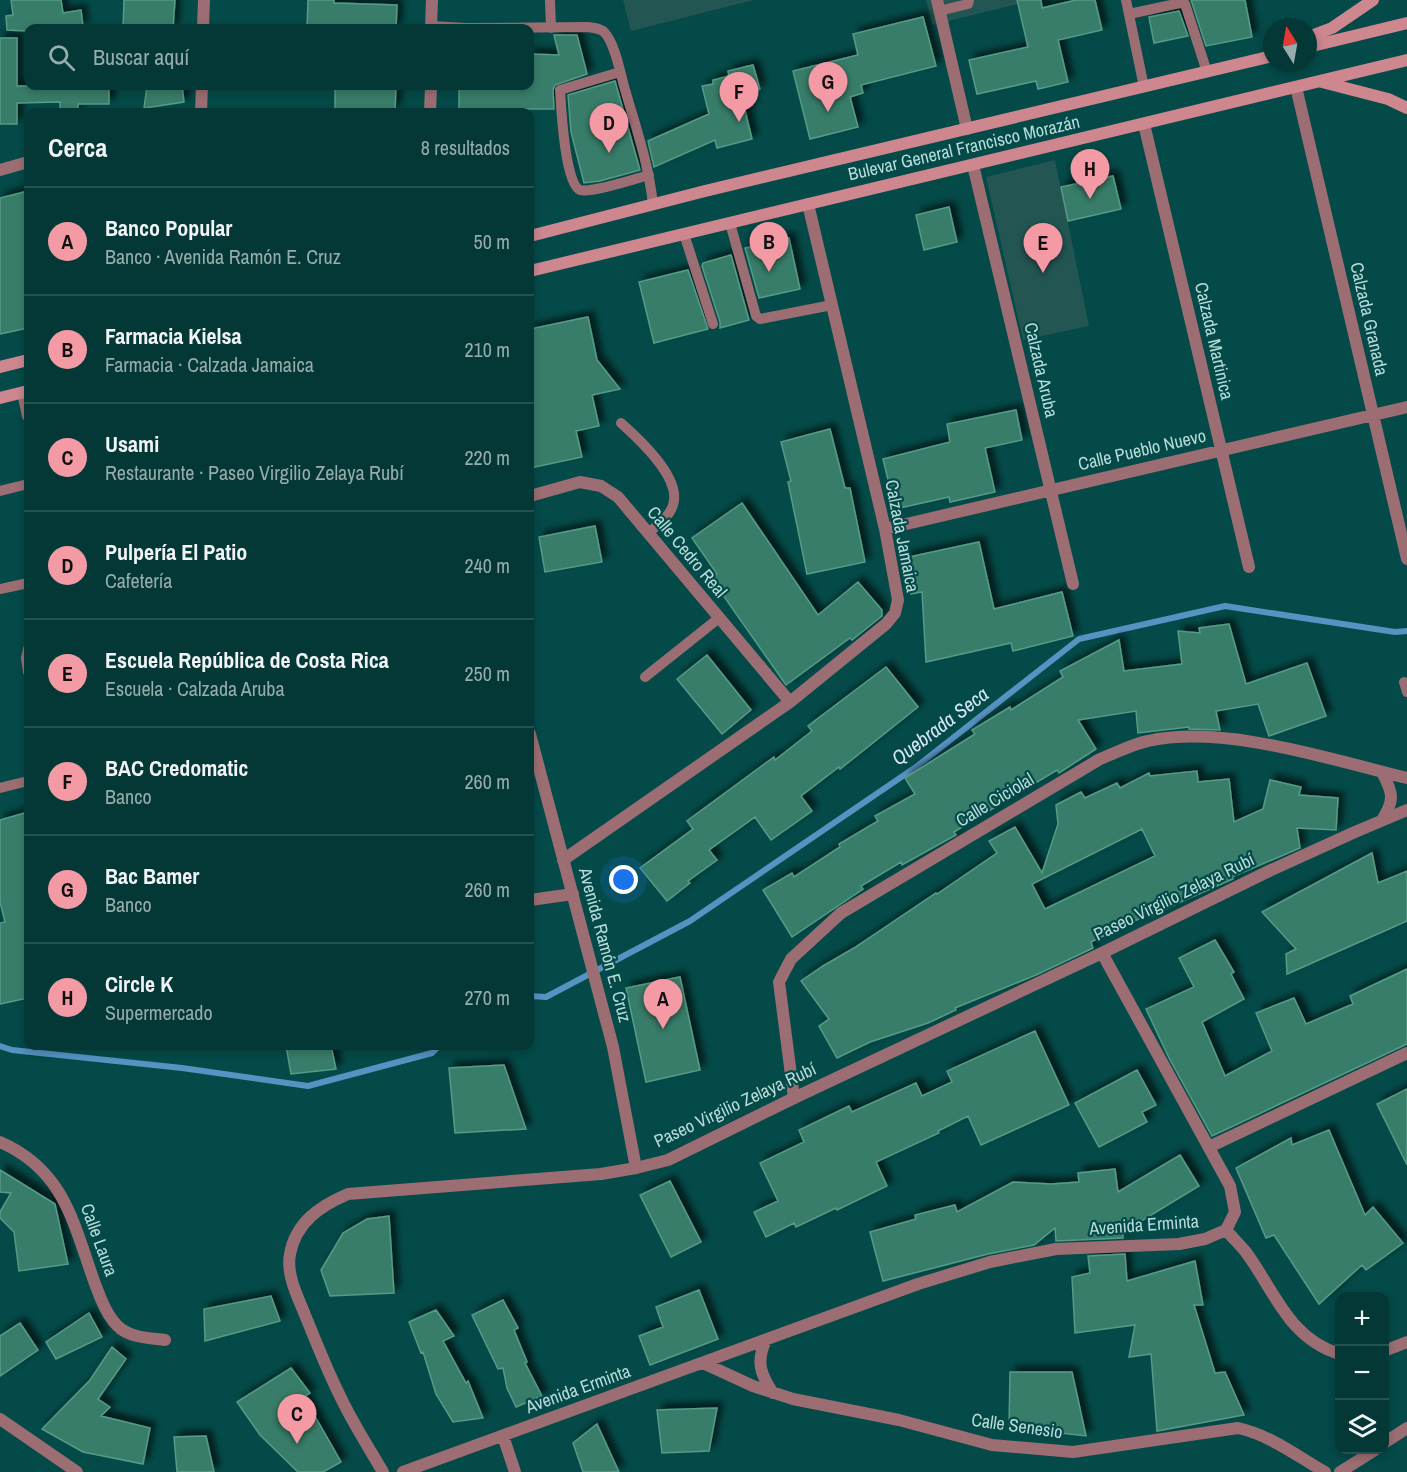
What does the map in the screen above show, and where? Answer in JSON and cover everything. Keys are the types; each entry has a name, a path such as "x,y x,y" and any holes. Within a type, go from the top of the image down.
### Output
{"main road":[{"path":"1332,28 1356,0"},
{"path":"1317,34 1332,28 1373,0"},
{"path":"1317,45 1403,24"},
{"path":"1240,64 1263,55"},
{"name":"Bulevar General Francisco Morazán","path":"534,235 1263,58"},
{"name":"Bulevar General Francisco Morazán","path":"534,270 1407,60"},
{"path":"1321,81 1407,102"},
{"path":"1388,99 1407,108"},
{"path":"0,367 24,361"},
{"path":"0,398 24,392"}],"street":[{"path":"203,24 204,0"},
{"path":"431,24 432,0"},
{"path":"938,5 967,129"},
{"name":"Calzada Granada","path":"1296,87 1407,559"},
{"path":"201,90 201,108"},
{"path":"430,90 430,108"},
{"name":"Calzada Martinica","path":"1144,124 1249,567"},
{"path":"0,170 24,163"},
{"name":"Calzada Aruba","path":"973,165 1073,584"},
{"name":"Calzada Jamaica","path":"563,860 790,702 886,624 895,613 898,600 885,530 808,204"},
{"name":"Calle Pueblo Nuevo","path":"885,530 1407,407"},
{"name":"Calle Cedro Real","path":"534,495 580,482 601,486 618,497 790,702"},
{"name":"Calle Ciciolal","path":"794,1098 778,981 791,959 841,913 1100,759 1147,741 1200,735 1270,745 1407,778"},
{"name":"Avenida Ramón E. Cruz","path":"534,749 613,1047 636,1168"},
{"path":"1382,772 1392,794 1392,803 1382,820"},
{"name":"Paseo Virgilio Zelaya Rubí","path":"383,1472 342,1401 290,1276 289,1256 294,1237 308,1217 326,1204 348,1194 601,1174 668,1160 1269,871 1407,810"},
{"path":"534,899 573,894"},
{"name":"Avenida Erminta","path":"403,1472 918,1284 990,1262 1056,1249 1179,1244 1205,1239 1226,1230 1235,1212 1230,1186 1101,953"},
{"path":"1209,1147 1407,1053"},
{"name":"Calle Laura","path":"0,1142 31,1160 48,1176 64,1197 110,1316 121,1328 136,1337 165,1340"},
{"path":"1226,1230 1245,1251 1288,1318 1308,1340 1335,1352"},
{"path":"766,1340 761,1350 759,1366 761,1374 773,1393"},
{"path":"1389,1349 1407,1342"},
{"name":"Calle Senesio","path":"703,1363 753,1386 793,1399 899,1420 992,1445 1073,1452 1238,1428 1253,1431 1269,1439 1325,1472"},
{"path":"0,1419 77,1472"},
{"path":"1389,1440 1407,1428"},
{"path":"503,1436 515,1472"},
{"path":"1340,1472 1367,1454"}],"lane":[{"path":"550,0 551,28"},
{"path":"938,5 968,4 969,0"},
{"path":"1126,0 1144,87"},
{"path":"1129,14 1180,3 1185,4 1207,72"},
{"path":"534,28 588,27 598,28 605,32 620,72 649,175 653,205"},
{"path":"620,72 560,90 570,175 576,188 581,190 649,175"},
{"path":"730,223 756,316 760,319 832,305"},
{"path":"684,234 713,324"},
{"path":"621,423 642,441 667,474 674,490 674,504 660,524 648,533"},
{"path":"0,491 24,485"},
{"path":"0,589 24,584"},
{"path":"645,677 719,618"},
{"path":"0,788 24,781"}],"shaded area":[{"path":"623,0 754,0 631,31"},
{"path":"926,0 1034,0 932,25"},
{"path":"1055,160 1089,326 1023,340 986,177"}],"building":[{"path":"11,0 61,0 63,13 81,10 83,24 24,24 24,31 7,30 6,16 13,15"},
{"path":"124,0 175,0 173,24 123,24"},
{"path":"308,0 397,5 396,24 307,24"},
{"path":"1017,0 1041,0 1042,8 1076,0 1095,0 1102,30 1058,40 1068,82 1038,89 1036,81 977,94 969,60 1028,47"},
{"path":"1191,0 1245,0 1252,37 1206,46"},
{"path":"1179,11 1188,36 1154,43 1149,17"},
{"path":"923,17 936,66 861,85 863,93 850,97 858,127 810,139 793,71 858,55 853,34"},
{"path":"554,35 577,35 587,74 555,85 554,109 459,108 459,90 534,90 534,54 559,55"},
{"path":"0,38 17,38 17,86 24,86 24,90 109,90 109,104 78,104 78,108 60,108 60,102 17,103 17,124 0,124"},
{"path":"753,65 760,89 741,94 752,139 717,148 715,140 654,167 648,141 709,114 702,86 713,84 713,80 729,76 728,71"},
{"path":"615,81 640,170 584,183 571,132 568,95"},
{"path":"146,90 182,90 184,102 144,108"},
{"path":"335,90 396,90 395,108 335,108"},
{"path":"1113,176 1121,209 1068,221 1061,187"},
{"path":"24,192 24,329 0,334 0,198"},
{"path":"949,207 957,242 924,250 916,215"},
{"path":"789,238 800,289 759,298 745,248"},
{"path":"731,255 749,320 720,328 702,266 703,263"},
{"path":"688,270 708,329 654,343 639,282"},
{"path":"588,317 597,360 620,389 592,395 599,426 576,431 582,457 534,467 534,328"},
{"path":"1016,410 1022,440 985,448 995,492 950,502 949,497 895,509 883,459 950,442 947,424"},
{"path":"830,429 845,488 850,488 865,562 807,574 788,482 791,481 781,442"},
{"path":"742,503 818,615 858,582 882,610 882,616 852,640 850,638 786,685 711,578 717,574 692,538"},
{"path":"595,526 602,562 545,572 539,537"},
{"path":"979,542 994,609 1062,592 1073,636 1013,651 1011,643 926,662 922,592 911,594 904,558"},
{"path":"1229,624 1246,684 1307,663 1326,716 1269,736 1258,704 1216,711 1220,730 1189,729 1189,727 1138,733 1136,711 1078,720 1096,749 1059,773 1057,770 954,832 956,835 902,865 901,862 861,886 863,889 792,937 763,890 792,873 794,877 840,847 839,844 878,821 875,816 915,794 905,778 975,734 972,730 1010,707 1011,710 1063,677 1060,671 1119,640 1124,671 1182,664 1178,631 1200,633 1199,628"},
{"path":"707,655 751,710 722,734 677,679"},
{"path":"886,667 918,707 840,769 839,767 801,796 812,811 771,840 755,817 709,850 717,860 688,881 690,883 667,901 640,868 693,829 687,821 774,757 775,760 812,731 808,726"},
{"path":"1197,771 1198,782 1229,779 1234,822 1263,809 1270,780 1301,787 1299,795 1338,798 1336,830 1297,828 1300,848 1232,877 1233,879 1150,917 1149,914 1091,942 1093,948 1036,975 955,1008 956,1010 928,1023 870,1042 837,1058 819,1026 829,1019 801,981 997,853 989,841 1015,827 1042,873 1058,824 1056,805 1081,792 1085,798 1117,783 1120,788 1149,773 1150,776","holes":["1142,829 1155,856 1045,909 1032,884"]},
{"path":"24,813 24,999 0,1004 0,923 5,922 0,902 0,820"},
{"path":"1372,853 1378,883 1407,871 1407,921 1287,974 1286,954 1296,949 1262,912"},
{"path":"1215,940 1234,972 1231,974 1244,999 1202,1022 1225,1076 1272,1051 1256,1013 1294,998 1306,1024 1353,1004 1350,996 1407,969 1407,1044 1212,1136 1169,1058 1146,1009 1194,987 1179,958"},
{"path":"680,977 700,1070 646,1082 626,988"},
{"path":"1035,1031 1069,1105 981,1145 968,1116 938,1131 939,1133 876,1162 887,1186 837,1210 836,1208 796,1227 794,1223 766,1237 754,1212 778,1201 760,1163 804,1142 799,1130 849,1106 852,1112 916,1083 922,1096 952,1082 947,1071"},
{"path":"287,1050 332,1050 336,1069 291,1074"},
{"path":"504,1065 526,1129 455,1133 449,1068"},
{"path":"1137,1070 1156,1105 1142,1112 1147,1122 1099,1147 1075,1103"},
{"path":"1407,1089 1407,1165 1377,1104"},
{"path":"1329,1130 1365,1215 1373,1207 1403,1243 1366,1270 1362,1265 1319,1304 1274,1235 1266,1238 1236,1168 1291,1138 1292,1145"},
{"path":"1180,1155 1199,1186 1123,1232 1123,1238 1056,1241 1055,1228 1034,1245 988,1254 883,1281 870,1232 916,1219 915,1215 955,1205 957,1212 1013,1182 1051,1184 1079,1182 1078,1173 1115,1169 1118,1192"},
{"path":"0,1170 55,1204 68,1264 19,1271 14,1232 0,1218 0,1212 11,1193 0,1192"},
{"path":"670,1181 701,1242 671,1257 640,1195"},
{"path":"389,1216 394,1293 330,1296 321,1270 343,1233 367,1219"},
{"path":"1125,1254 1127,1281 1195,1261 1203,1305 1194,1305 1215,1373 1225,1372 1244,1415 1157,1431 1151,1354 1129,1357 1135,1325 1075,1333 1072,1277 1090,1273 1088,1256"},
{"path":"699,1290 718,1339 650,1365 639,1336 663,1327 656,1307"},
{"path":"271,1296 280,1321 205,1341 204,1309"},
{"path":"503,1300 518,1328 514,1330 527,1362 525,1363 542,1396 516,1407 507,1388 503,1368 498,1369 472,1315"},
{"path":"436,1310 454,1336 443,1341 466,1383 468,1381 483,1418 453,1422 436,1394 423,1352 421,1353 409,1322"},
{"path":"89,1313 102,1337 56,1359 46,1342"},
{"path":"20,1323 38,1350 0,1376 0,1336"},
{"path":"112,1347 126,1359 98,1399 110,1407 101,1416 150,1428 143,1464 83,1452 42,1429 90,1380"},
{"path":"291,1368 310,1393 304,1397 341,1462 323,1472 298,1472 260,1435 237,1402"},
{"path":"1010,1372 1072,1372 1086,1436 1009,1427"},
{"path":"717,1408 709,1451 662,1453 657,1410"},
{"path":"597,1424 619,1472 583,1472 573,1443"},
{"path":"206,1436 214,1472 177,1472 174,1437"}],"waterway":[{"name":"Quebrada Seca","path":"534,996 546,997 690,921 916,767 1079,639 1225,606 1395,632 1407,631"},
{"name":"Quebrada Seca","path":"0,1046 12,1050 182,1068 308,1086 432,1053 435,1050"}],"place":[{"name":"Bac Bamer","path":"828,112"},
{"name":"BAC Credomatic","path":"739,122"},
{"name":"Pulpería El Patio","path":"609,153"},
{"name":"Circle K","path":"1090,199"},
{"name":"Farmacia Kielsa","path":"769,272"},
{"name":"Escuela República de Costa Rica","path":"1043,273"},
{"name":"Banco Popular","path":"663,1029"},
{"name":"Usami","path":"297,1444"}]}
